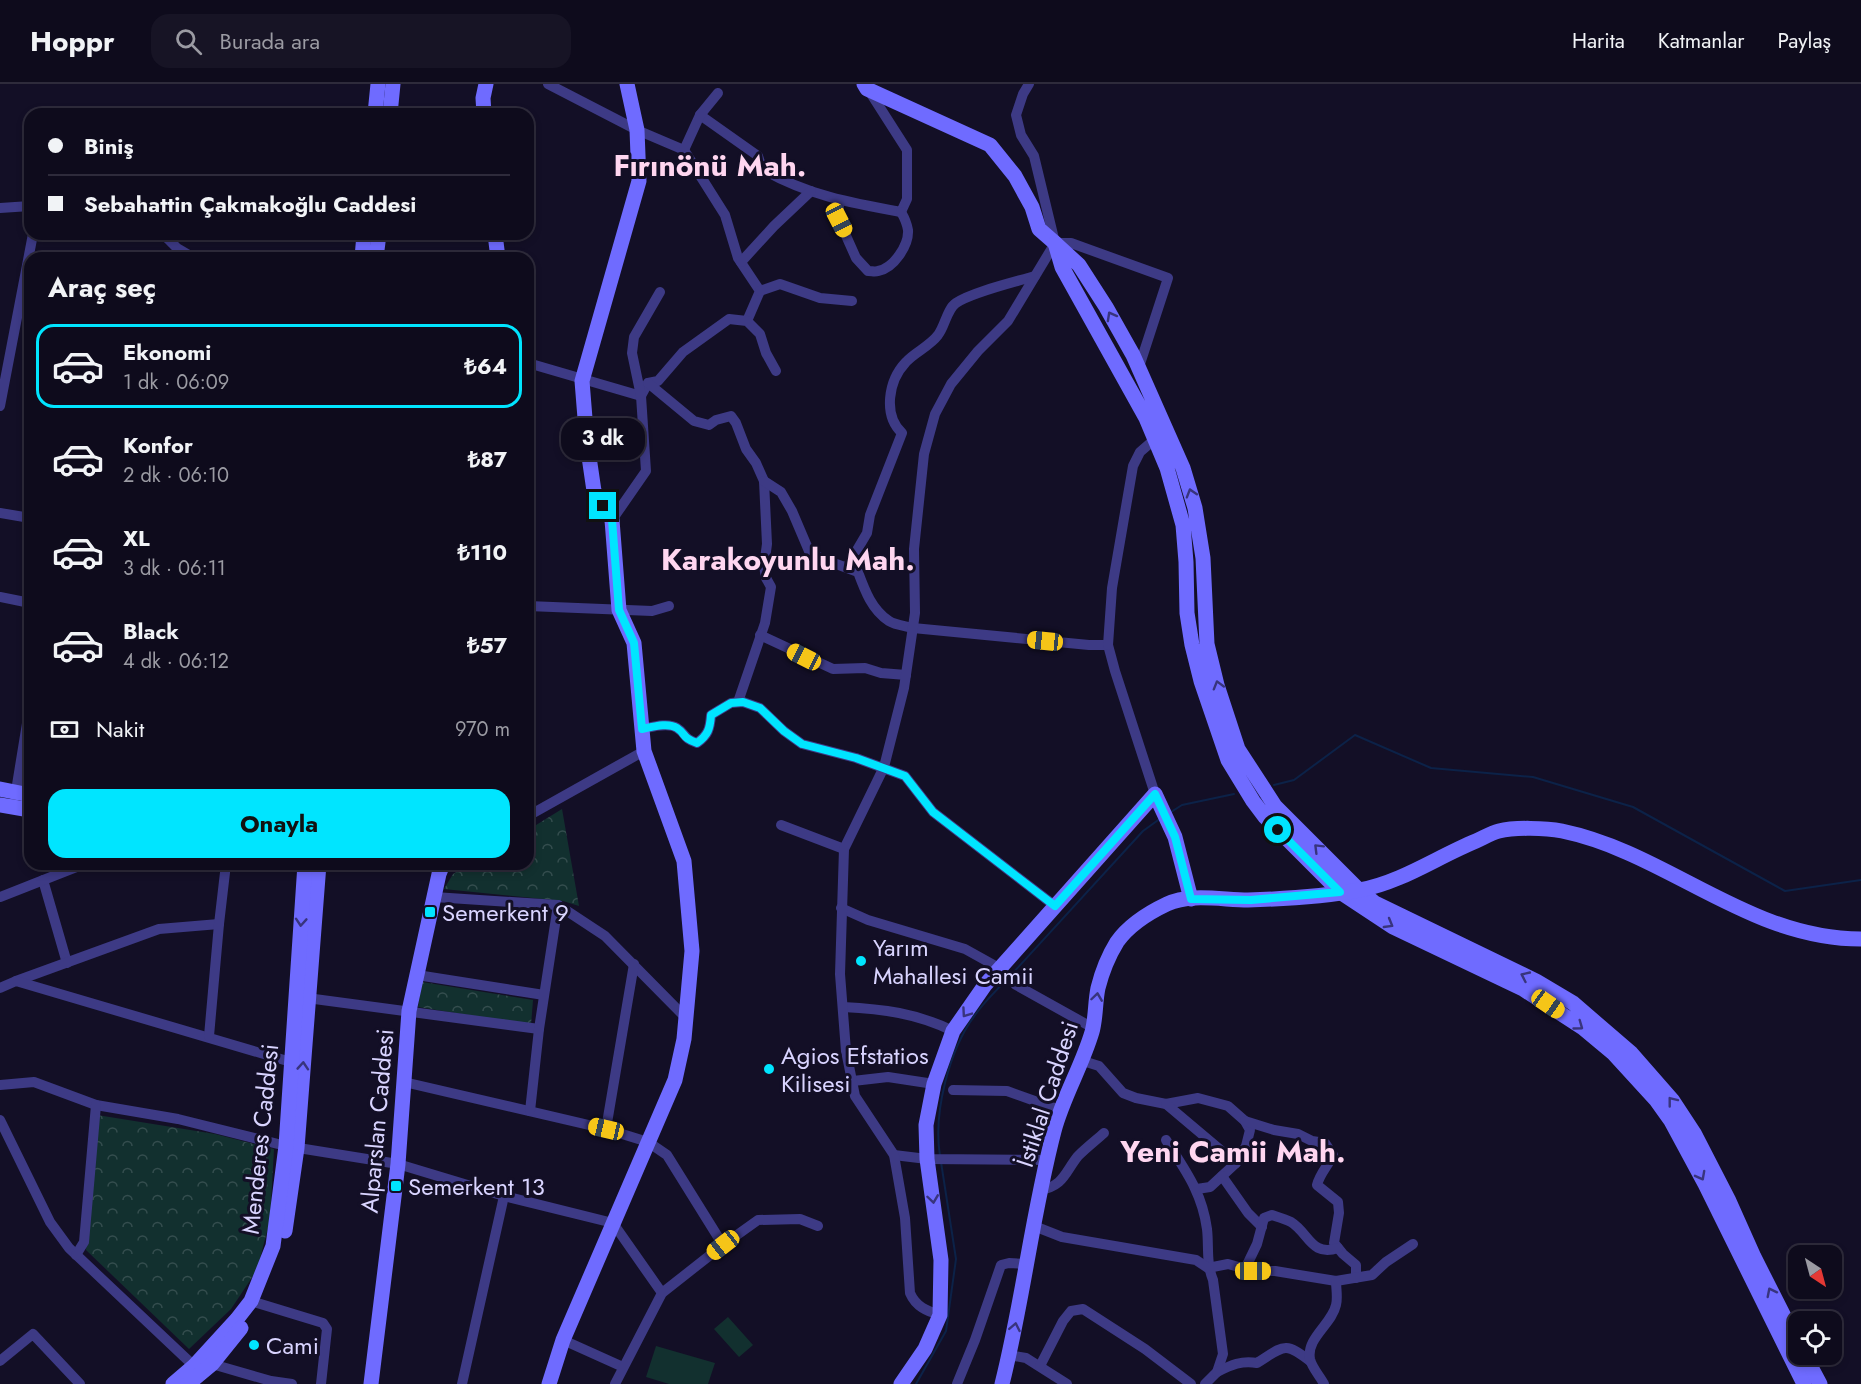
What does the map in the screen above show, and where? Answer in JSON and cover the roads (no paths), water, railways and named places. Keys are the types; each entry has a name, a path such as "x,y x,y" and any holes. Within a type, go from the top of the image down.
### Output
{"main road":[{"path":"376,108 378,84"},
{"path":"391,108 393,84"},
{"path":"484,108 486,84"},
{"path":"549,1384 563,1340 675,1080 684,1040 692,951 684,861 644,752 634,643 619,610 612,520 594,491 582,381 639,181 637,130 627,84"},
{"path":"865,87 990,145 1015,176 1032,207 1039,229 1079,265 1106,306 1139,367 1183,468 1195,508 1203,558 1207,645 1217,685 1238,749 1275,806 1359,890 1375,903 1536,981 1573,1003 1631,1053 1673,1101 1694,1133 1788,1324"},
{"path":"1055,243 1062,267 1146,418 1167,468 1183,525 1187,613 1201,681 1225,753 1253,801 1265,817 1340,892 1393,927 1523,989 1582,1028 1613,1053 1656,1100 1671,1121 1705,1184 1804,1384"},
{"path":"0,789 15,800"},
{"path":"902,1384 925,1349 940,1315 941,1260 934,1159 926,1125 934,1084 952,1031 985,985 1055,906 1158,800 1175,837 1191,899"},
{"name":"İstiklal Caddesi","path":"1002,1384 1047,1160 1060,1110 1083,1061 1093,1028 1098,989 1107,961 1130,926 1169,903 1191,899 1251,900 1359,890 1382,885 1500,830 1558,831 1598,840 1644,860 1736,908 1762,918 1834,939 1861,939"},
{"name":"Menderes Caddesi","path":"292,1147 291,1062 305,870"},
{"name":"Menderes Caddesi","path":"188,1384 212,1364 256,1303 273,1246 292,1147 318,870"},
{"name":"Alparslan Caddesi","path":"371,1384 398,1164 409,1011 441,870"},
{"name":"Menderes Caddesi","path":"173,1384 194,1366 237,1319 256,1303"},
{"path":"1810,1365 1820,1384"}],"street":[{"path":"548,84 637,130 684,150 725,215 741,262 760,291"},
{"path":"940,1315 921,1307 910,1293 905,1218 894,1155 855,1096 846,1051 840,974 844,849 884,767 906,675 915,613 914,549 924,454 935,414 951,384 978,351 1008,321 1055,243 1034,156 1021,135 1016,115 1029,84"},
{"path":"839,201 839,220 856,258 868,271 880,271 904,250 908,240 908,229 902,212 907,199 907,150 865,87"},
{"path":"684,150 700,115 718,93"},
{"path":"700,115 758,156 762,169 779,178 839,201 902,212"},
{"path":"741,262 811,191"},
{"path":"0,208 24,206"},
{"path":"169,240 184,252"},
{"path":"1055,243 1071,243 1168,278 1139,367"},
{"path":"847,567 867,533 870,515 902,433 893,425 890,415 891,391 897,375 906,362 938,337 953,304 966,297 1035,276"},
{"path":"0,406 24,281"},
{"path":"747,321 760,291 780,284 820,298 852,301"},
{"path":"612,520 646,471 641,396 632,353 634,337 660,292"},
{"path":"648,383 658,381 683,351 729,319 747,321 760,334 766,353 776,371"},
{"path":"534,365 582,381 641,396"},
{"path":"641,396 648,383"},
{"path":"648,383 694,421 709,425 716,420 731,416 764,481 767,544 764,566 766,578 771,587 765,623 738,702"},
{"path":"1155,439 1140,452 1133,466 1112,588 1108,645 1158,800"},
{"path":"764,481 781,492 809,550 820,558 858,572 866,595 876,609 891,622 913,628 1108,645"},
{"path":"0,513 24,517"},
{"path":"0,597 24,602"},
{"path":"534,606 652,611 669,606"},
{"path":"760,635 833,669 865,668 881,674 906,675"},
{"path":"642,729 665,725 678,728 686,739 697,743 706,737 710,729 711,715 731,703 743,702 760,708 784,731 802,744 884,767 905,776 933,812 1055,906"},
{"path":"15,800 24,743"},
{"path":"534,813 644,752"},
{"path":"781,825 844,849"},
{"path":"0,897 69,870"},
{"path":"209,1036 225,870"},
{"path":"43,880 67,963"},
{"path":"434,897 558,905 605,936 686,1017"},
{"path":"530,1111 539,1029 558,905"},
{"path":"842,908 868,920 964,949 1001,969 1016,985 1093,1028"},
{"path":"0,988 159,929 219,924"},
{"path":"606,1129 634,964"},
{"path":"417,975 544,995"},
{"path":"16,981 291,1062"},
{"path":"307,998 539,1029"},
{"path":"843,1007 910,1014 952,1031"},
{"path":"1083,1061 1100,1066 1122,1093 1166,1104 1198,1098 1228,1106 1245,1121 1250,1130 1246,1146 1236,1163 1210,1187 1197,1189"},
{"path":"853,1081 888,1077 934,1084"},
{"path":"0,1085 34,1082 96,1105 178,1119 292,1147 398,1164 504,1196 613,1223 662,1293"},
{"path":"404,1082 606,1129 648,1142 667,1155 723,1245"},
{"path":"953,1090 1007,1091 1060,1110"},
{"path":"1166,1104 1236,1163"},
{"path":"76,1255 84,1242 96,1105"},
{"path":"0,1120 50,1222 76,1255 194,1366 212,1364 271,1383 292,1384"},
{"path":"1245,1121 1325,1143 1331,1150 1333,1155 1319,1176 1317,1185 1338,1202 1339,1213 1334,1243 1356,1265 1356,1278"},
{"path":"1040,1190 1053,1188 1078,1156 1104,1133"},
{"path":"1166,1140 1197,1189 1207,1228 1208,1268 1213,1280 1223,1354 1217,1372"},
{"path":"894,1155 934,1159 1047,1160"},
{"path":"1222,1176 1248,1213 1262,1227"},
{"path":"462,1384 504,1196"},
{"path":"1245,1269 1264,1218 1272,1215 1292,1222 1318,1249 1329,1251 1338,1248"},
{"path":"615,1384 662,1293 723,1245 758,1220 800,1219 818,1226"},
{"path":"1034,1226 1062,1237 1196,1260 1208,1268 1228,1264 1253,1271 1275,1271 1336,1281 1372,1275 1386,1262 1413,1244"},
{"path":"957,1384 1001,1265 1027,1264"},
{"path":"1310,1361 1310,1350 1314,1340 1330,1319 1337,1304 1336,1281"},
{"path":"256,1303 323,1323 327,1329 321,1384"},
{"path":"1040,1366 1067,1316 1071,1311 1083,1309 1145,1349 1191,1384"},
{"path":"0,1361 33,1334 80,1384"},
{"path":"563,1340 623,1367"},
{"path":"1205,1384 1217,1372 1233,1364 1247,1361 1257,1362 1283,1347 1294,1349 1310,1361 1324,1384"},
{"path":"1009,1355 1026,1358 1067,1384"}],"waterway":[{"path":"1274,785 1294,780 1355,735 1431,768 1533,777 1633,807 1785,891 1861,880"},
{"path":"1171,812 1182,805 1234,794"},
{"path":"1012,974 1143,831 1161,818"},
{"path":"940,1156 938,1139 941,1102 951,1064 966,1029 975,1015 1006,980"},
{"path":"916,1384 946,1331 956,1259 941,1162"}],"place":[{"name":"Semerkent 9","path":"430,912"},
{"name":"Yarım Mahallesi Camii","path":"861,961"},
{"name":"Agios Efstatios Kilisesi","path":"769,1069"},
{"name":"Semerkent 13","path":"396,1186"},
{"name":"Cami","path":"254,1345"}],"district":[{"name":"Fırınönü Mah.","path":"710,165"},
{"name":"Karakoyunlu Mah.","path":"788,559"},
{"name":"Yeni Camii Mah.","path":"1233,1151"}]}
